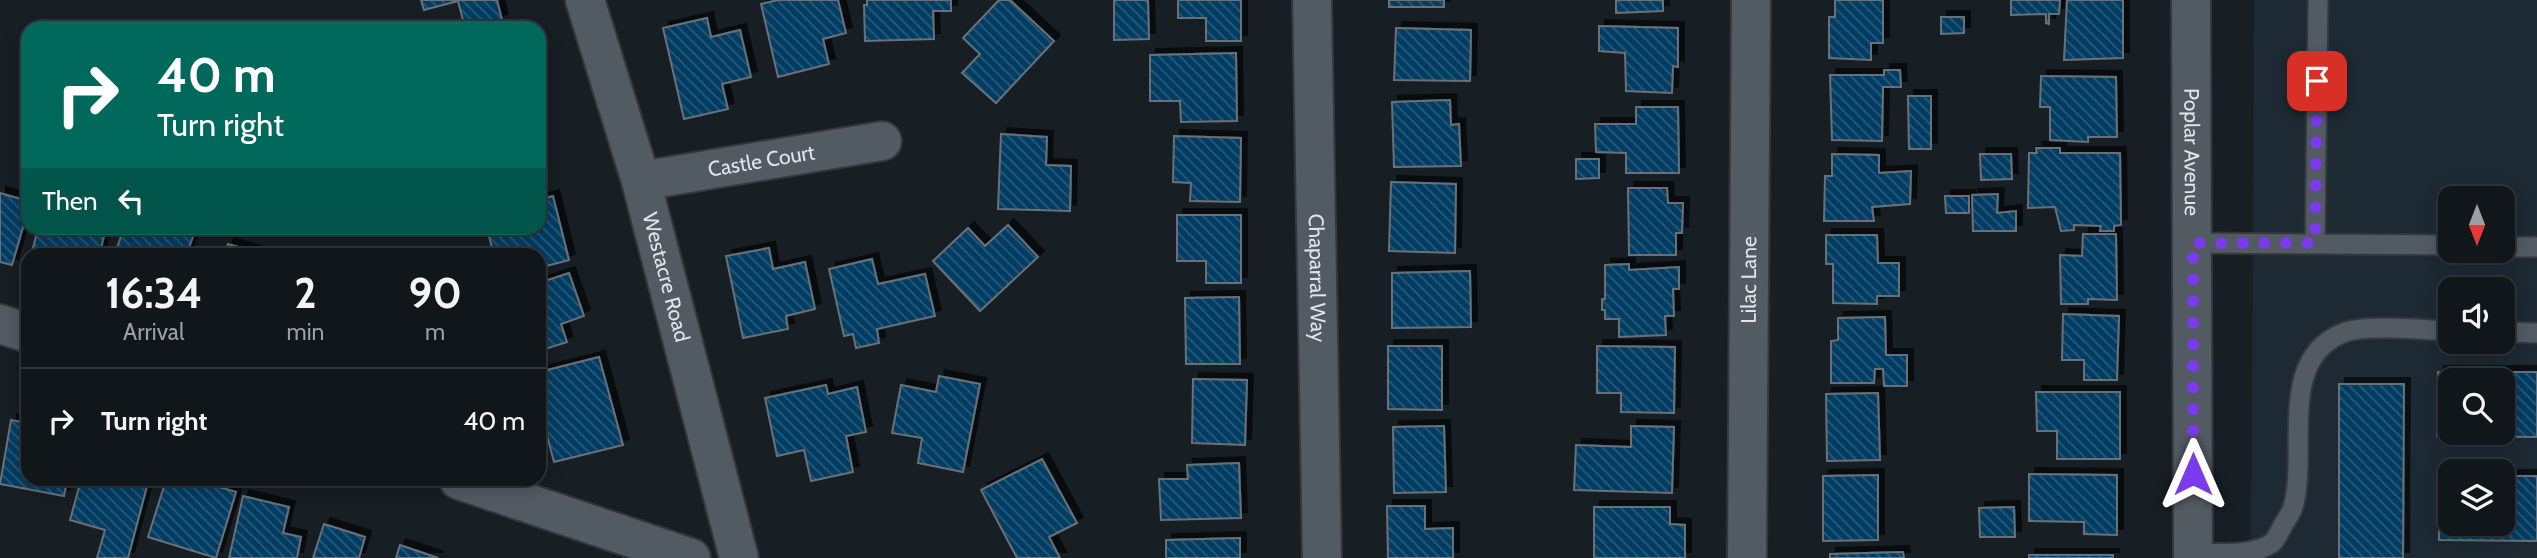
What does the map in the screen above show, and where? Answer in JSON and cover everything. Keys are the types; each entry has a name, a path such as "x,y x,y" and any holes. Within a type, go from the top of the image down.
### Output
{"street":[{"name":"Westacre Road","path":"585,0 640,181 739,558"},
{"name":"Chaparral Way","path":"1312,0 1322,558"},
{"name":"Lilac Lane","path":"1747,558 1751,0"},
{"name":"Poplar Avenue","path":"2191,0 2193,555"},
{"name":"Castle Court","path":"640,181 882,141"},
{"path":"0,324 21,331"},
{"path":"477,486 691,558"}],"lane":[{"path":"2315,243 2318,0"},
{"path":"2193,243 2438,246"},
{"path":"2515,247 2537,247"},
{"path":"2193,555 2239,554 2272,543 2293,510 2297,493 2299,403 2307,368 2322,344 2346,331 2438,331"},
{"path":"2515,332 2537,333"}],"shaded area":[{"path":"2254,0 2537,0 2537,558 2251,558"}],"building":[{"path":"421,0 497,0 502,20 463,21 458,1 424,10"},
{"path":"778,0 838,0 846,33 823,39 829,64 778,77 761,4"},
{"path":"867,0 951,0 951,11 933,11 934,39 865,41 864,5 867,5"},
{"path":"999,0 1010,0 1054,41 996,103 962,73 980,54 963,38"},
{"path":"1114,0 1148,0 1149,39 1114,40"},
{"path":"1178,0 1241,0 1241,41 1206,41 1206,18 1178,18"},
{"path":"1389,0 1444,0 1444,7 1389,7"},
{"path":"1616,0 1663,0 1663,11 1616,13"},
{"path":"1835,0 1883,0 1883,43 1871,43 1871,60 1829,58 1829,17 1835,17"},
{"path":"2011,0 2060,0 2059,14 2049,14 2049,24 2046,23 2046,14 2011,15"},
{"path":"2067,0 2123,0 2123,58 2064,60"},
{"path":"1941,17 1964,17 1964,33 1941,34"},
{"path":"707,18 711,37 740,30 751,77 722,84 728,109 684,119 663,28"},
{"path":"1599,26 1678,28 1678,67 1673,66 1672,93 1626,91 1625,53 1599,51"},
{"path":"1396,28 1471,30 1470,81 1394,80"},
{"path":"1236,53 1237,121 1181,122 1180,101 1150,101 1150,55"},
{"path":"1884,70 1900,70 1901,87 1883,87 1882,141 1832,140 1830,75 1884,75"},
{"path":"2041,76 2116,77 2117,137 2088,137 2088,142 2050,140 2050,107 2040,107"},
{"path":"1908,96 1931,96 1931,149 1909,149"},
{"path":"1450,100 1451,125 1459,124 1461,166 1394,167 1392,102"},
{"path":"1636,107 1678,107 1679,173 1626,173 1626,153 1596,152 1595,124 1636,124"},
{"path":"1001,134 1047,137 1046,165 1071,166 1070,211 998,209"},
{"path":"1174,136 1241,138 1240,202 1190,201 1191,183 1173,182"},
{"path":"2036,148 2060,148 2060,153 2120,153 2121,225 2114,226 2114,231 2100,231 2101,226 2074,225 2074,230 2061,231 2055,207 2028,208 2029,153 2037,153"},
{"path":"1832,154 1879,155 1879,173 1911,171 1910,204 1872,207 1874,221 1824,221 1825,176 1832,176"},
{"path":"1980,154 2011,154 2012,179 1981,180"},
{"path":"1576,159 1599,159 1599,178 1576,179"},
{"path":"1391,182 1456,184 1455,253 1389,251"},
{"path":"1628,188 1667,188 1668,203 1683,203 1682,233 1676,233 1676,255 1629,255"},
{"path":"0,193 21,199 21,234 12,265 0,262"},
{"path":"1998,194 1997,213 2016,211 2016,231 1973,231 1972,195"},
{"path":"553,196 569,260 546,266 546,248 492,248 489,235 546,235 546,198"},
{"path":"1945,196 1969,196 1969,213 1946,213"},
{"path":"1177,215 1241,215 1241,283 1206,283 1206,261 1177,261"},
{"path":"1008,225 1038,257 980,311 933,261 968,228 985,246"},
{"path":"2083,234 2116,234 2117,300 2088,299 2088,304 2061,304 2060,255 2082,256"},
{"path":"36,235 104,235 101,248 33,248"},
{"path":"122,235 194,235 189,248 117,248"},
{"path":"1826,235 1877,235 1878,263 1899,263 1899,296 1877,296 1877,304 1833,303 1833,264 1826,264"},
{"path":"769,248 773,269 805,262 815,309 786,316 788,329 743,338 726,256"},
{"path":"872,259 878,284 925,274 935,316 877,329 879,343 856,348 853,334 844,336 829,269"},
{"path":"1629,264 1629,270 1679,267 1679,289 1673,289 1674,316 1665,316 1666,335 1619,337 1619,319 1605,319 1602,299 1605,299 1605,265"},
{"path":"1470,271 1471,327 1392,328 1392,273"},
{"path":"569,273 584,316 561,324 567,342 546,349 546,281"},
{"path":"1239,297 1240,364 1186,364 1185,298"},
{"path":"2063,314 2119,316 2117,380 2084,380 2084,360 2062,360"},
{"path":"1885,317 1886,355 1907,355 1907,386 1884,386 1883,369 1875,369 1874,383 1831,383 1831,341 1838,340 1838,318"},
{"path":"1388,346 1442,346 1442,410 1388,409"},
{"path":"1597,346 1675,347 1674,413 1621,412 1621,393 1597,393"},
{"path":"599,357 623,445 554,462 546,432 546,370"},
{"path":"2438,372 2438,436 2437,436"},
{"path":"2515,372 2537,372 2537,437 2515,437"},
{"path":"939,376 980,384 963,472 918,463 922,438 892,433 901,385 936,392"},
{"path":"1193,379 1247,380 1245,445 1192,443"},
{"path":"2339,384 2404,384 2403,558 2339,558"},
{"path":"826,385 828,394 857,387 866,432 846,436 853,472 811,481 804,450 777,456 765,398"},
{"path":"2036,392 2120,392 2120,459 2057,459 2057,431 2037,431"},
{"path":"1878,393 1880,460 1827,461 1826,394"},
{"path":"11,420 21,422 21,486 66,486 64,496 0,484"},
{"path":"1444,426 1446,492 1394,493 1393,427"},
{"path":"1631,426 1674,427 1672,493 1574,490 1576,445 1631,447"},
{"path":"1042,459 1077,523 1049,537 1060,558 1017,558 981,490"},
{"path":"1239,463 1241,518 1161,520 1159,479 1188,479 1187,465"},
{"path":"2029,474 2117,475 2117,535 2084,534 2084,522 2029,521"},
{"path":"1878,475 1878,540 1823,541 1823,476"},
{"path":"2515,476 2537,476 2537,541 2439,540 2439,536 2515,536"},
{"path":"79,486 147,486 128,558 97,558 105,530 70,520"},
{"path":"164,486 216,486 236,492 216,558 148,537"},
{"path":"243,496 289,507 283,533 301,537 297,558 229,558"},
{"path":"1387,506 1425,506 1425,529 1453,528 1453,558 1388,558"},
{"path":"1594,507 1670,507 1670,524 1685,525 1685,558 1594,558"},
{"path":"2014,507 2015,537 1980,537 1979,508"},
{"path":"324,524 365,537 359,558 313,558"},
{"path":"1240,538 1240,558 1166,558 1166,540"},
{"path":"400,545 438,558 396,558"},
{"path":"1903,552 1904,558 1830,558 1830,554"},
{"path":"2029,555 2113,555 2113,558 2029,558"}],"route":[{"path":"2193,474 2193,243 2315,243 2317,81"}]}
